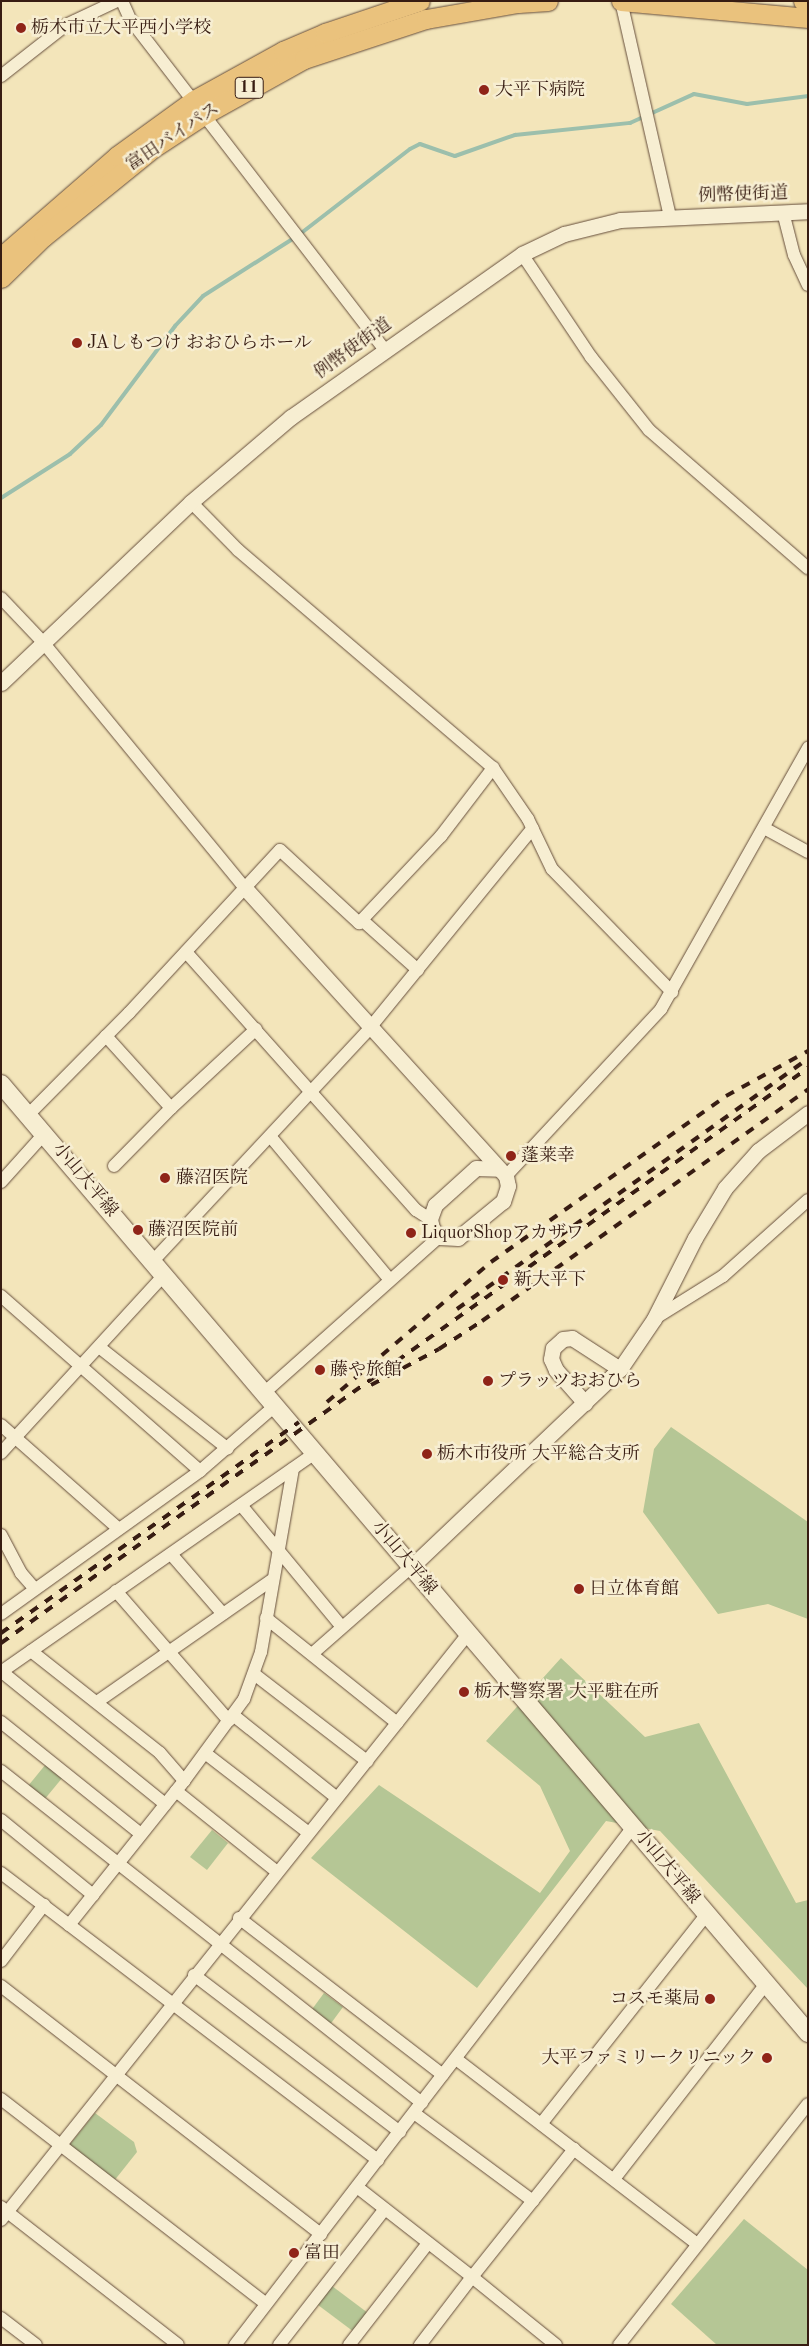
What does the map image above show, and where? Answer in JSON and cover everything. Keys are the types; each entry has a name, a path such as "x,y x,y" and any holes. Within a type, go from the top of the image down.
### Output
{"main road":[{"name":"富田バイパス","path":"1,257 40,220 117,156 199,107 283,51 325,33 420,1"},
{"name":"富田バイパス","path":"1,278 43,237 199,107 304,59 350,42 450,14 548,1"},
{"path":"621,1 808,18"},
{"path":"803,1 808,2"},
{"name":"小山大平線","path":"1,1084 316,1452 411,1567 808,2033"}],"street":[{"path":"1,76 66,25 117,1"},
{"path":"122,1 130,19 384,349"},
{"path":"621,1 670,216"},
{"name":"例幣使街道","path":"1,683 42,641 191,502 291,417 384,349 522,254 585,228 670,216 808,211"},
{"path":"783,212 794,255 808,285"},
{"path":"522,254 591,357 648,430 808,568"},
{"path":"191,502 238,550 493,768 533,828 552,869 672,992"},
{"path":"1,598 42,641 244,887 369,1029 503,1172 508,1186 503,1201 458,1238 440,1237 390,1280 270,1399 228,1449 1,1614"},
{"path":"503,1172 661,1009 808,748"},
{"path":"28,1115 186,952 280,850 359,923 441,836 493,768"},
{"path":"1,1453 82,1367 159,1268 270,1136 369,1029 533,828"},
{"path":"764,828 808,852"},
{"path":"362,920 418,970"},
{"path":"186,952 312,1091 416,1210 430,1219"},
{"path":"114,1166 256,1029"},
{"path":"106,1036 172,1108"},
{"path":"312,1654 411,1567 620,1369 654,1319 695,1238 725,1188 758,1151 808,1114"},
{"path":"1,1182 44,1134"},
{"path":"270,1136 390,1280"},
{"path":"440,1237 432,1228 430,1219 435,1205 476,1168 478,1147"},
{"path":"476,1168 503,1172"},
{"path":"654,1319 723,1276 808,1200"},
{"path":"1,1296 200,1471"},
{"path":"585,1403 556,1370 551,1359 553,1348 563,1339 572,1338 620,1369"},
{"path":"99,1347 228,1449"},
{"path":"1,1425 118,1528"},
{"path":"165,1804 2,1672 316,1452"},
{"path":"69,1925 180,1786 231,1718 254,1674 293,1469"},
{"path":"241,1505 342,1627"},
{"path":"1,1535 21,1573 35,1589"},
{"path":"171,1554 223,1614"},
{"path":"97,1702 167,1651 272,1580"},
{"path":"116,1591 167,1651 231,1718 337,1798"},
{"path":"266,1618 397,1723"},
{"path":"178,2345 3,2213 60,2145 194,1974 468,1634"},
{"path":"31,1651 160,1753 180,1786 277,1872"},
{"path":"254,1674 367,1761"},
{"path":"1,1722 141,1834"},
{"path":"205,1753 309,1833"},
{"path":"1,1771 533,2201"},
{"path":"1,1820 94,1895"},
{"path":"235,2345 633,1827"},
{"path":"1,1873 378,2160"},
{"path":"1,1961 44,1905"},
{"path":"541,2124 707,1914"},
{"path":"239,1918 443,2075"},
{"path":"194,1974 400,2132"},
{"path":"614,2179 766,1984"},
{"path":"1,1986 321,2234"},
{"path":"456,2059 697,2244"},
{"path":"1,2099 266,2304"},
{"path":"619,2345 808,2104"},
{"path":"420,2345 574,2149"},
{"path":"357,2187 556,2345"},
{"path":"280,2345 385,2209"},
{"path":"349,2345 428,2243"},
{"path":"1,2318 36,2345"}],"green space":[{"path":"671,1427 808,1522 808,1619 768,1604 718,1614 643,1512 654,1449"},
{"path":"561,1658 645,1737 699,1723 796,1903 808,1900 808,1989 660,1831 606,1821 477,1988 311,1858 379,1785 540,1893 570,1851 540,1786 486,1741"},
{"path":"46,1764 63,1777 44,1800 28,1786"},
{"path":"212,1830 228,1843 207,1870 190,1857"},
{"path":"324,1993 343,2007 329,2026 310,2012"},
{"path":"95,2113 134,2142 137,2152 114,2181 71,2149 70,2144"},
{"path":"744,2219 808,2270 808,2345 717,2345 671,2304"},
{"path":"332,2286 368,2313 354,2332 318,2305"}],"waterway":[{"path":"300,234 410,149 420,144 455,156 515,135 630,123 694,94 747,104 808,96"},
{"path":"1,498 70,454 101,425 175,326 203,296 294,238"}],"railway":[{"path":"327,1402 491,1262 726,1096 808,1051"},
{"path":"457,1309 808,1059"},
{"path":"1,1643 808,1068"},
{"path":"371,1385 439,1349 482,1321 808,1089"},
{"path":"1,1633 299,1422"}],"place":[{"name":"栃木市立大平西小学校","path":"21,28"},
{"name":"大平下病院","path":"484,90"},
{"name":"JAしもつけ おおひらホール","path":"77,343"},
{"name":"蓬莱幸","path":"511,1156"},
{"name":"藤沼医院","path":"165,1178"},
{"name":"藤沼医院前","path":"138,1230"},
{"name":"LiquorShopアカザワ","path":"411,1233"},
{"name":"新大平下","path":"503,1280"},
{"name":"藤や旅館","path":"320,1370"},
{"name":"プラッツおおひら","path":"488,1381"},
{"name":"栃木市役所 大平総合支所","path":"427,1454"},
{"name":"日立体育館","path":"579,1589"},
{"name":"栃木警察署 大平駐在所","path":"464,1692"},
{"name":"コスモ薬局","path":"710,1999"},
{"name":"大平ファミリークリニック","path":"767,2058"},
{"name":"富田","path":"294,2253"}]}
